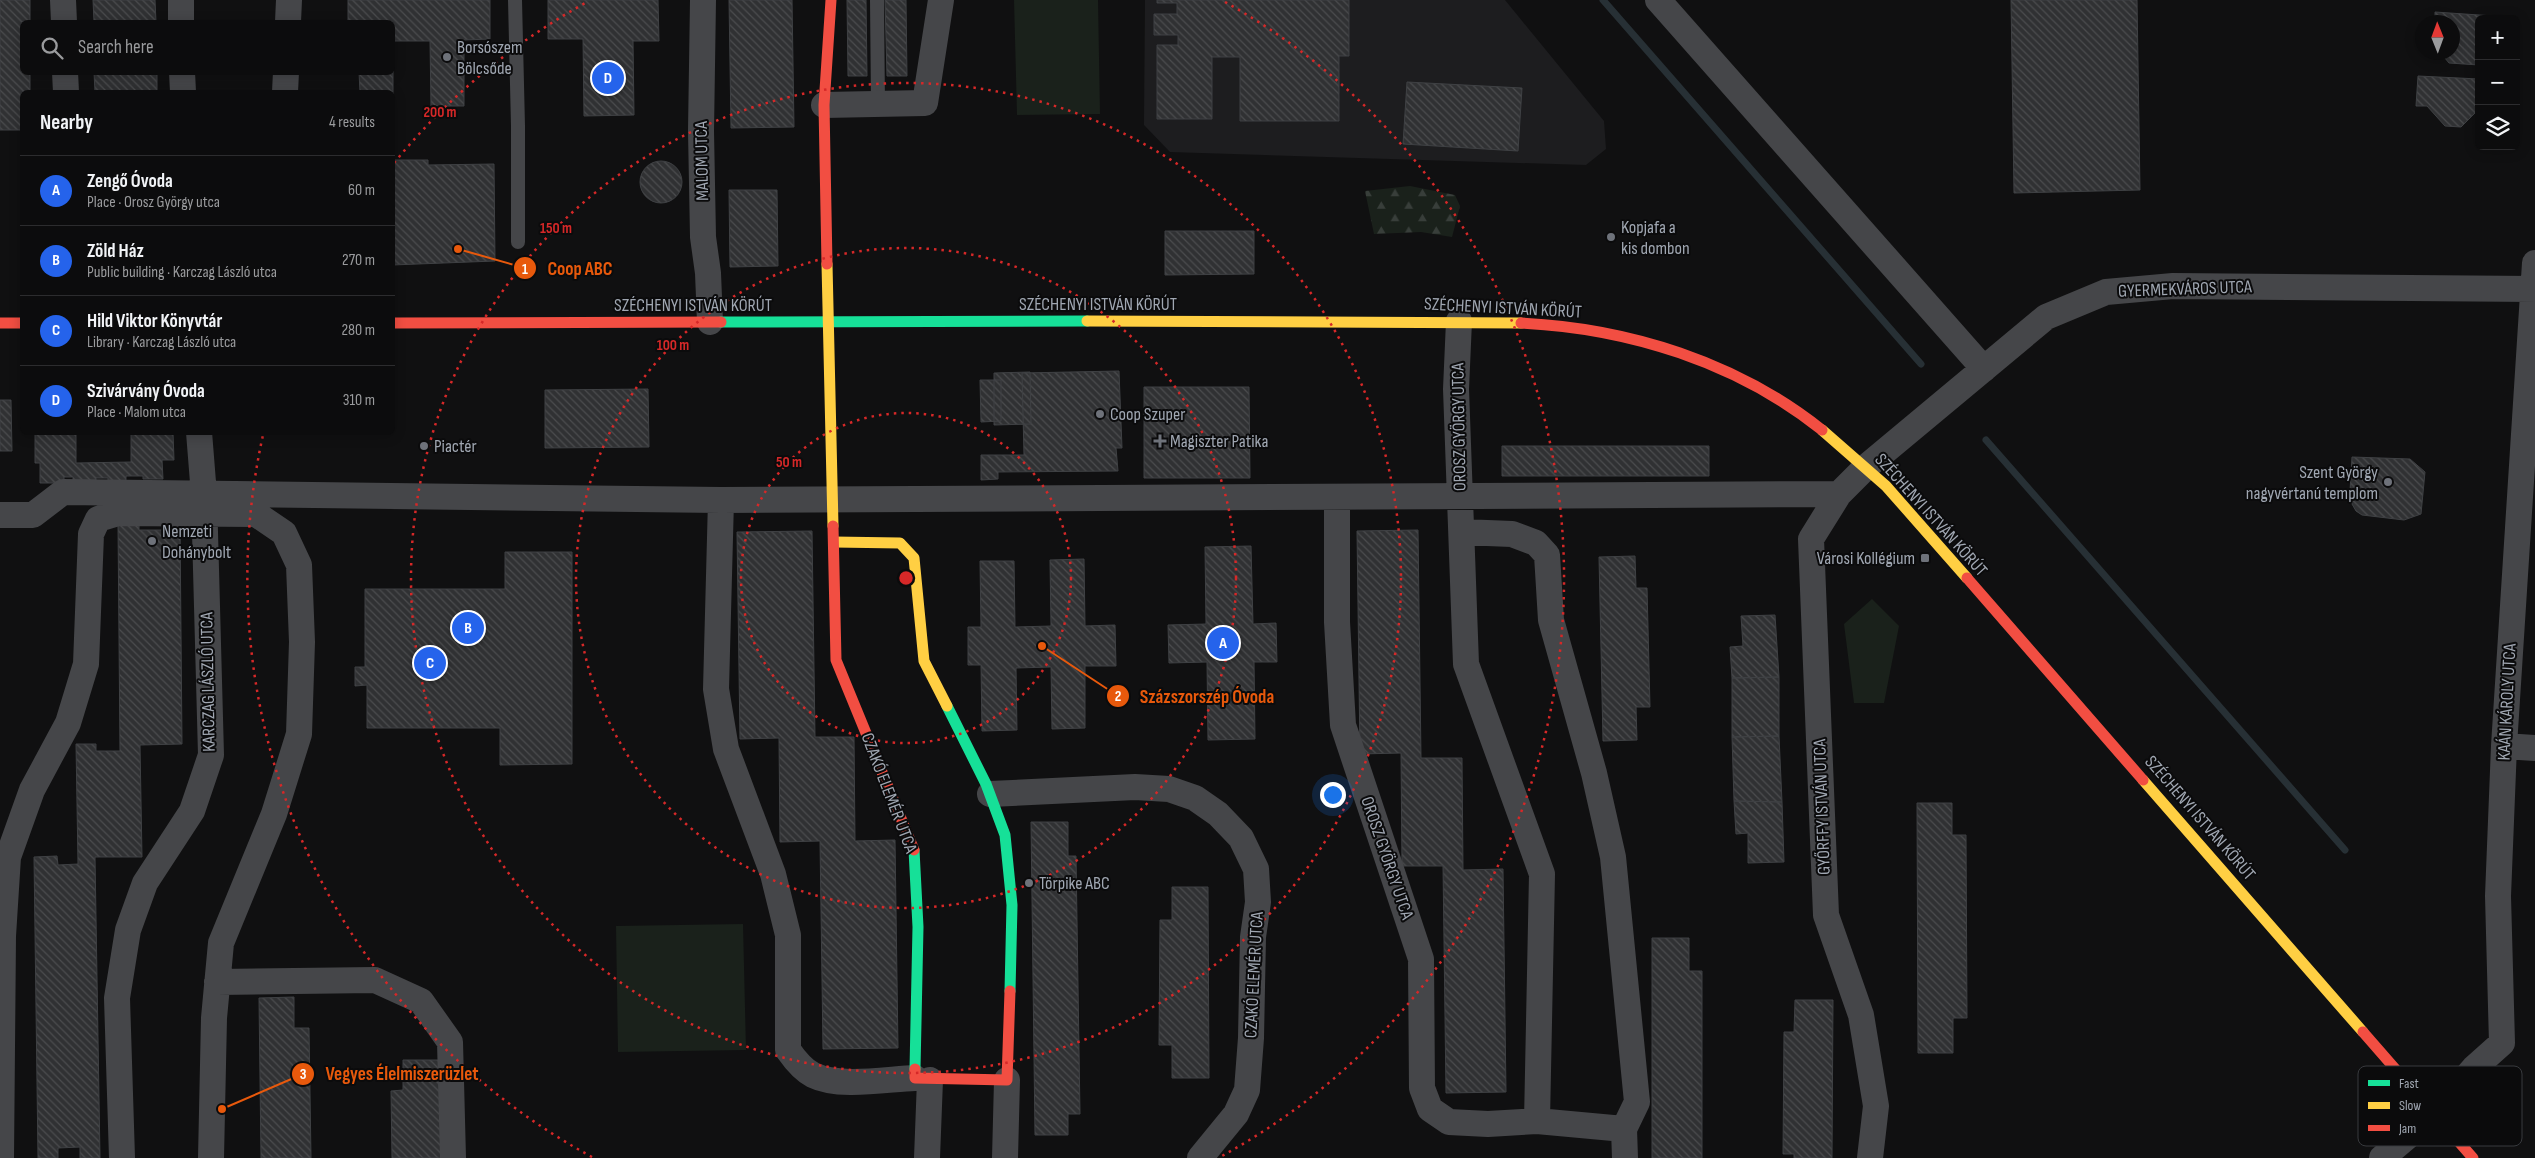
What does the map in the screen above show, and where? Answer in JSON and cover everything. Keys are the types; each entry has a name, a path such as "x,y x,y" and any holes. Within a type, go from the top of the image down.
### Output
{"street":[{"path":"63,0 64,20"},
{"path":"181,0 181,20"},
{"path":"288,20 289,0"},
{"name":"MALOM UTCA","path":"703,0 701,131 703,238 708,273 710,322"},
{"path":"829,322 824,105 831,0"},
{"path":"824,105 925,104 941,0"},
{"path":"1658,0 1984,369"},
{"path":"65,75 66,90"},
{"path":"182,75 183,90"},
{"path":"285,90 286,75"},
{"name":"KAÁN KÁROLY UTCA","path":"2476,1066 2502,1043 2498,896 2504,746 2535,262"},
{"name":"GYERMEKVÁROS UTCA","path":"1866,467 2046,317 2106,292 2173,286 2534,289"},
{"name":"SZÉCHENYI ISTVÁN KÖRÚT","path":"395,323 1459,321 1568,326 1642,340 1713,364 1774,396 1832,438 1886,486 2392,1066"},
{"name":"OROSZ GYÖRGY UTCA","path":"1459,321 1456,389 1466,664 1542,874 1537,1121"},
{"name":"CZAKÓ ELEMÉR UTCA","path":"829,322 836,660 914,851 923,1079"},
{"path":"0,323 20,323"},
{"name":"KARCZAG LÁSZLÓ UTCA","path":"122,1158 117,998 128,930 145,883 192,811 211,754 204,505 199,435"},
{"name":"GYŐRFFY ISTVÁN UTCA","path":"1866,467 1839,494 1811,539 1826,915 1861,1015 1876,1106 1870,1158"},
{"path":"0,515 33,515 63,492 204,505 256,514 284,533 299,565 302,642 299,734 274,814 221,943 214,1018 211,1158"},
{"path":"1,1158 3,936 8,857 32,790 68,723 86,664 91,534 98,519 118,513 204,505 721,500 1839,494"},
{"name":"OROSZ GYÖRGY UTCA","path":"1337,497 1337,622 1343,725 1421,959 1422,1088 1430,1109 1449,1122 1488,1124 1537,1121 1624,1130"},
{"path":"721,500 716,689 726,749 773,874 788,936 788,1050 798,1064 813,1075 835,1081 1007,1080"},
{"path":"1462,532 1512,534 1536,543 1546,555 1551,620 1594,773 1613,857 1637,1102 1624,1130 1625,1158"},
{"path":"834,542 900,543 914,558 924,661 990,794 1005,835 1012,905 1005,1158"},
{"path":"2504,746 2535,748"},
{"name":"CZAKÓ ELEMÉR UTCA","path":"990,794 1135,787 1169,789 1195,798 1218,814 1241,838 1256,869 1258,902 1253,936 1251,1038 1247,1090 1236,1114 1200,1158"},
{"path":"217,982 375,980 421,1001 450,1042 453,1158"},
{"path":"923,1079 928,1158"},
{"name":"KAÁN KÁROLY UTCA","path":"2382,1158 2396,1146"},
{"name":"SZÉCHENYI ISTVÁN KÖRÚT","path":"2462,1146 2472,1158"}],"lane":[{"path":"515,0 518,242"},
{"path":"877,0 878,104"}],"shaded area":[{"path":"1145,0 1505,0 1604,121 1606,149 1586,165 1170,152 1144,125"}],"green space":[{"path":"1014,0 1098,0 1100,114 1017,115"},
{"path":"1410,186 1455,195 1460,206 1452,237 1421,232 1374,234 1365,191"},
{"path":"1872,599 1899,626 1884,703 1854,703 1844,624"},
{"path":"743,924 746,1050 618,1052 616,926"}],"building":[{"path":"0,0 30,0 30,20 20,20 20,75 30,75 30,90 20,90 20,130 0,130"},
{"path":"93,0 155,0 156,20 94,20"},
{"name":"Borsószem Bölcsőde","path":"348,0 490,0 490,39 464,40 464,106 431,106 430,41 395,41 395,20 348,20"},
{"path":"548,0 658,0 659,41 633,41 634,115 584,116 583,39 548,39"},
{"path":"729,0 792,0 794,127 731,128"},
{"path":"847,0 866,0 867,76 848,76"},
{"path":"885,0 906,0 907,76 887,76"},
{"path":"1157,0 1349,0 1349,56 1339,56 1339,121 1240,121 1240,57 1212,57 1212,119 1157,119 1157,45 1178,45 1178,35 1154,35 1154,14 1177,14 1177,3 1157,3"},
{"path":"2011,0 2137,0 2140,190 2014,193"},
{"path":"2435,12 2479,15 2475,15 2475,65 2449,63 2447,60 2460,60 2460,15 2435,15"},
{"path":"94,75 157,75 157,90 95,90"},
{"name":"Borsószem Bölcsőde","path":"359,75 393,75 393,90 360,90"},
{"path":"2418,76 2475,79 2475,113 2461,127 2445,126 2427,106 2416,106"},
{"path":"1407,82 1522,88 1518,151 1403,144"},
{"path":"395,160 428,160 428,165 494,164 495,261 395,265"},
{"path":"665,161 673,164 679,170 682,182 679,194 673,200 657,203 649,200 643,194 640,178 643,170 649,164"},
{"path":"729,190 777,190 778,266 730,267"},
{"path":"1165,231 1254,231 1254,274 1165,275"},
{"path":"1119,371 1122,448 1116,448 1118,471 998,472 998,479 981,480 981,455 1024,455 1022,373"},
{"path":"1030,372 1031,424 994,425 994,373"},
{"path":"980,380 1001,380 1001,421 981,422"},
{"path":"1144,387 1249,387 1250,478 1144,478"},
{"path":"648,389 649,447 545,448 545,390"},
{"path":"0,400 11,400 12,451 0,451"},
{"path":"35,435 76,435 76,463 131,462 131,435 173,435 174,460 162,460 163,479 143,479 143,476 126,476 126,483 108,483 108,478 96,478 96,483 73,483 73,477 64,477 64,483 40,483 40,463 35,463"},
{"path":"1502,446 1709,446 1709,476 1502,476"},
{"name":"Szent György nagyvértanú templom","path":"2352,457 2410,459 2425,472 2421,514 2404,520 2362,515 2356,511 2352,504 2350,491"},
{"path":"139,524 139,530 162,530 162,524 180,524 182,744 140,745 142,857 95,857 100,1158 80,1158 80,1147 58,1148 58,1158 38,1158 34,857 57,856 58,865 78,864 76,744 96,744 96,751 120,751 118,525"},
{"path":"1418,530 1421,758 1462,758 1463,870 1503,869 1506,1092 1446,1093 1443,866 1402,866 1401,753 1360,754 1357,531"},
{"path":"812,531 815,737 854,737 855,841 895,840 898,1048 823,1049 820,841 780,842 779,738 740,739 737,532"},
{"path":"1251,546 1253,624 1276,623 1277,662 1254,662 1255,739 1208,740 1207,662 1169,663 1168,625 1206,624 1205,547"},
{"path":"505,552 572,552 572,764 500,765 500,728 367,728 367,685 355,686 355,667 365,667 365,589 505,589"},
{"path":"1635,556 1636,588 1647,588 1650,707 1636,707 1637,740 1603,741 1599,557"},
{"path":"1084,559 1085,626 1115,625 1116,666 1085,666 1085,728 1052,729 1051,667 1016,668 1017,730 982,731 981,665 968,665 968,627 981,627 980,561 1014,561 1015,627 1051,626 1050,560"},
{"path":"1775,615 1779,677 1732,678 1730,647 1743,646 1741,616"},
{"path":"1779,677 1779,736 1732,737 1732,678"},
{"path":"1779,736 1782,802 1734,801 1732,737"},
{"path":"1734,801 1782,802 1784,862 1748,863 1748,833 1736,834"},
{"path":"1917,803 1952,803 1952,835 1966,835 1967,1018 1953,1018 1953,1053 1918,1053"},
{"path":"1031,822 1068,822 1068,856 1076,856 1080,1114 1068,1114 1068,1135 1035,1135"},
{"path":"1172,887 1208,887 1209,1078 1172,1078 1172,1045 1159,1045 1160,920 1172,920"},
{"path":"1652,938 1689,938 1689,971 1702,971 1702,1158 1652,1158"},
{"path":"294,997 294,1028 309,1028 311,1158 261,1158 259,998"},
{"path":"1795,1000 1833,1000 1832,1158 1794,1158 1794,1154 1783,1154 1784,1032 1794,1032"},
{"path":"403,1060 442,1060 443,1158 392,1158 391,1091 403,1090"}],"waterway":[{"path":"1603,0 1921,364"},
{"path":"1986,440 2345,850"}],"traffic: fast":[{"path":"721,322 1087,321"},
{"path":"947,706 986,784 1005,835 1012,905 1010,991"},
{"path":"914,850 918,927 915,1069"}],"traffic: slow":[{"path":"827,264 833,526"},
{"path":"1087,321 1521,323"},
{"path":"1822,430 1886,486 1967,578"},
{"path":"834,542 900,543 914,558 924,661 947,706"},
{"path":"2143,780 2363,1032"}],"traffic: jam":[{"path":"827,264 824,105 831,0"},
{"path":"395,323 721,322"},
{"path":"0,323 20,323"},
{"path":"1521,323 1601,332 1641,341 1680,353 1754,385 1789,406 1822,430"},
{"path":"833,526 836,660 914,850"},
{"path":"1967,578 2143,780"},
{"path":"915,1069 915,1078 1007,1080 1010,991"},
{"path":"2363,1032 2393,1066"},
{"path":"2463,1146 2473,1158"}],"place":[{"name":"Borsószem Bölcsőde","path":"447,57"},
{"name":"Szivárvány Óvoda","path":"608,78"},
{"name":"Kopjafa a kis dombon","path":"1611,237"},
{"name":"Coop ABC","path":"458,249"},
{"name":"Coop Szuper","path":"1100,414"},
{"name":"Magiszter Patika","path":"1160,441"},
{"name":"Piactér","path":"424,446"},
{"name":"Szent György nagyvértanú templom","path":"2388,482"},
{"name":"Nemzeti Dohánybolt","path":"152,541"},
{"name":"Városi Kollégium","path":"1925,558"},
{"name":"Zöld Ház","path":"468,628"},
{"name":"Zengő Óvoda","path":"1223,643"},
{"name":"Százszorszép Óvoda","path":"1042,646"},
{"name":"Hild Viktor Könyvtár","path":"430,663"},
{"name":"Törpike ABC","path":"1029,883"},
{"name":"Vegyes Élelmiszerüzlet","path":"222,1109"}]}
